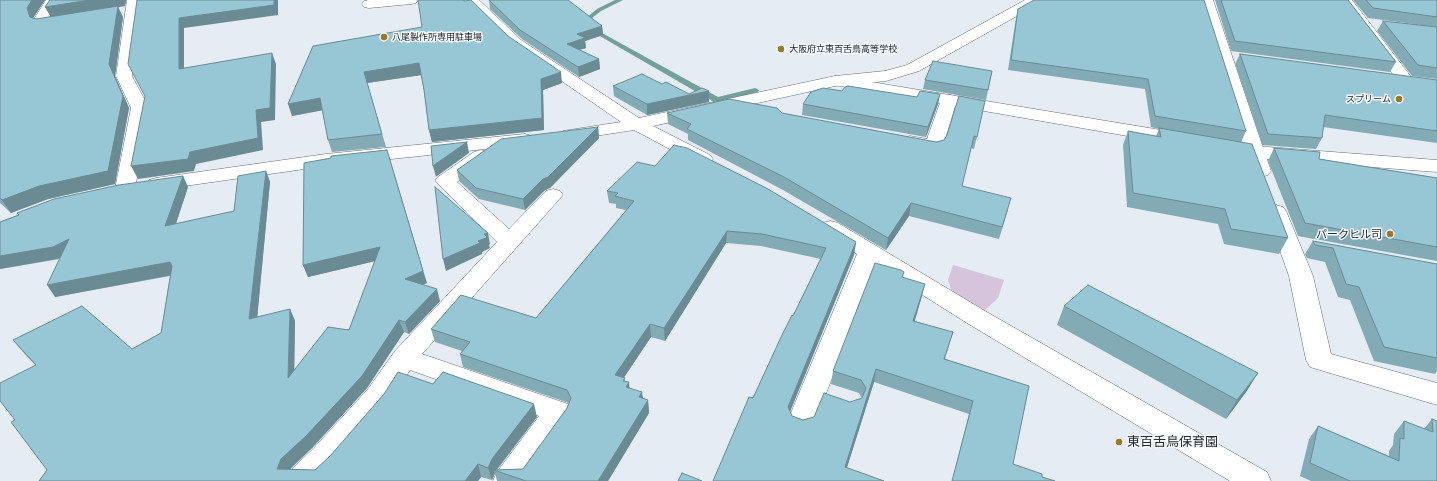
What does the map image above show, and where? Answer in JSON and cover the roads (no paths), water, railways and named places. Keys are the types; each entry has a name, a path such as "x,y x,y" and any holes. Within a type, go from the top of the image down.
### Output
{"street":[{"path":"53,0 41,19 42,24 79,18"},
{"path":"369,4 411,0"},
{"path":"471,0 516,43 635,124 726,170"},
{"path":"127,8 124,76 140,108 118,190 326,160 546,138 615,129 835,81 886,76 913,68 1035,0"},
{"path":"1206,0 1230,57 1254,152 1301,276 1319,360 1437,394"},
{"path":"1345,0 1362,23 1414,82 1383,78"},
{"path":"1362,23 1385,26"},
{"path":"835,81 1254,152 1437,166"},
{"path":"764,96 778,110"},
{"path":"896,139 934,146 949,100"},
{"path":"498,143 445,182 510,242"},
{"path":"300,481 324,458 378,397 404,358 553,196"},
{"path":"808,215 976,317 1256,481"},
{"path":"1288,242 1312,246"},
{"path":"802,420 824,394 869,251"},
{"path":"404,358 558,412 508,481"}],"waterway":[{"path":"620,0 599,10 589,18 600,34 717,100 755,90"}],"place":[{"name":"八尾製作所専用駐車場","path":"384,37"},
{"name":"大阪府立東百舌鳥高等学校","path":"781,49"},
{"name":"スプリーム","path":"1399,99"},
{"name":"パークヒル司","path":"1390,234"},
{"name":"東百舌鳥保育園","path":"1119,442"}]}
